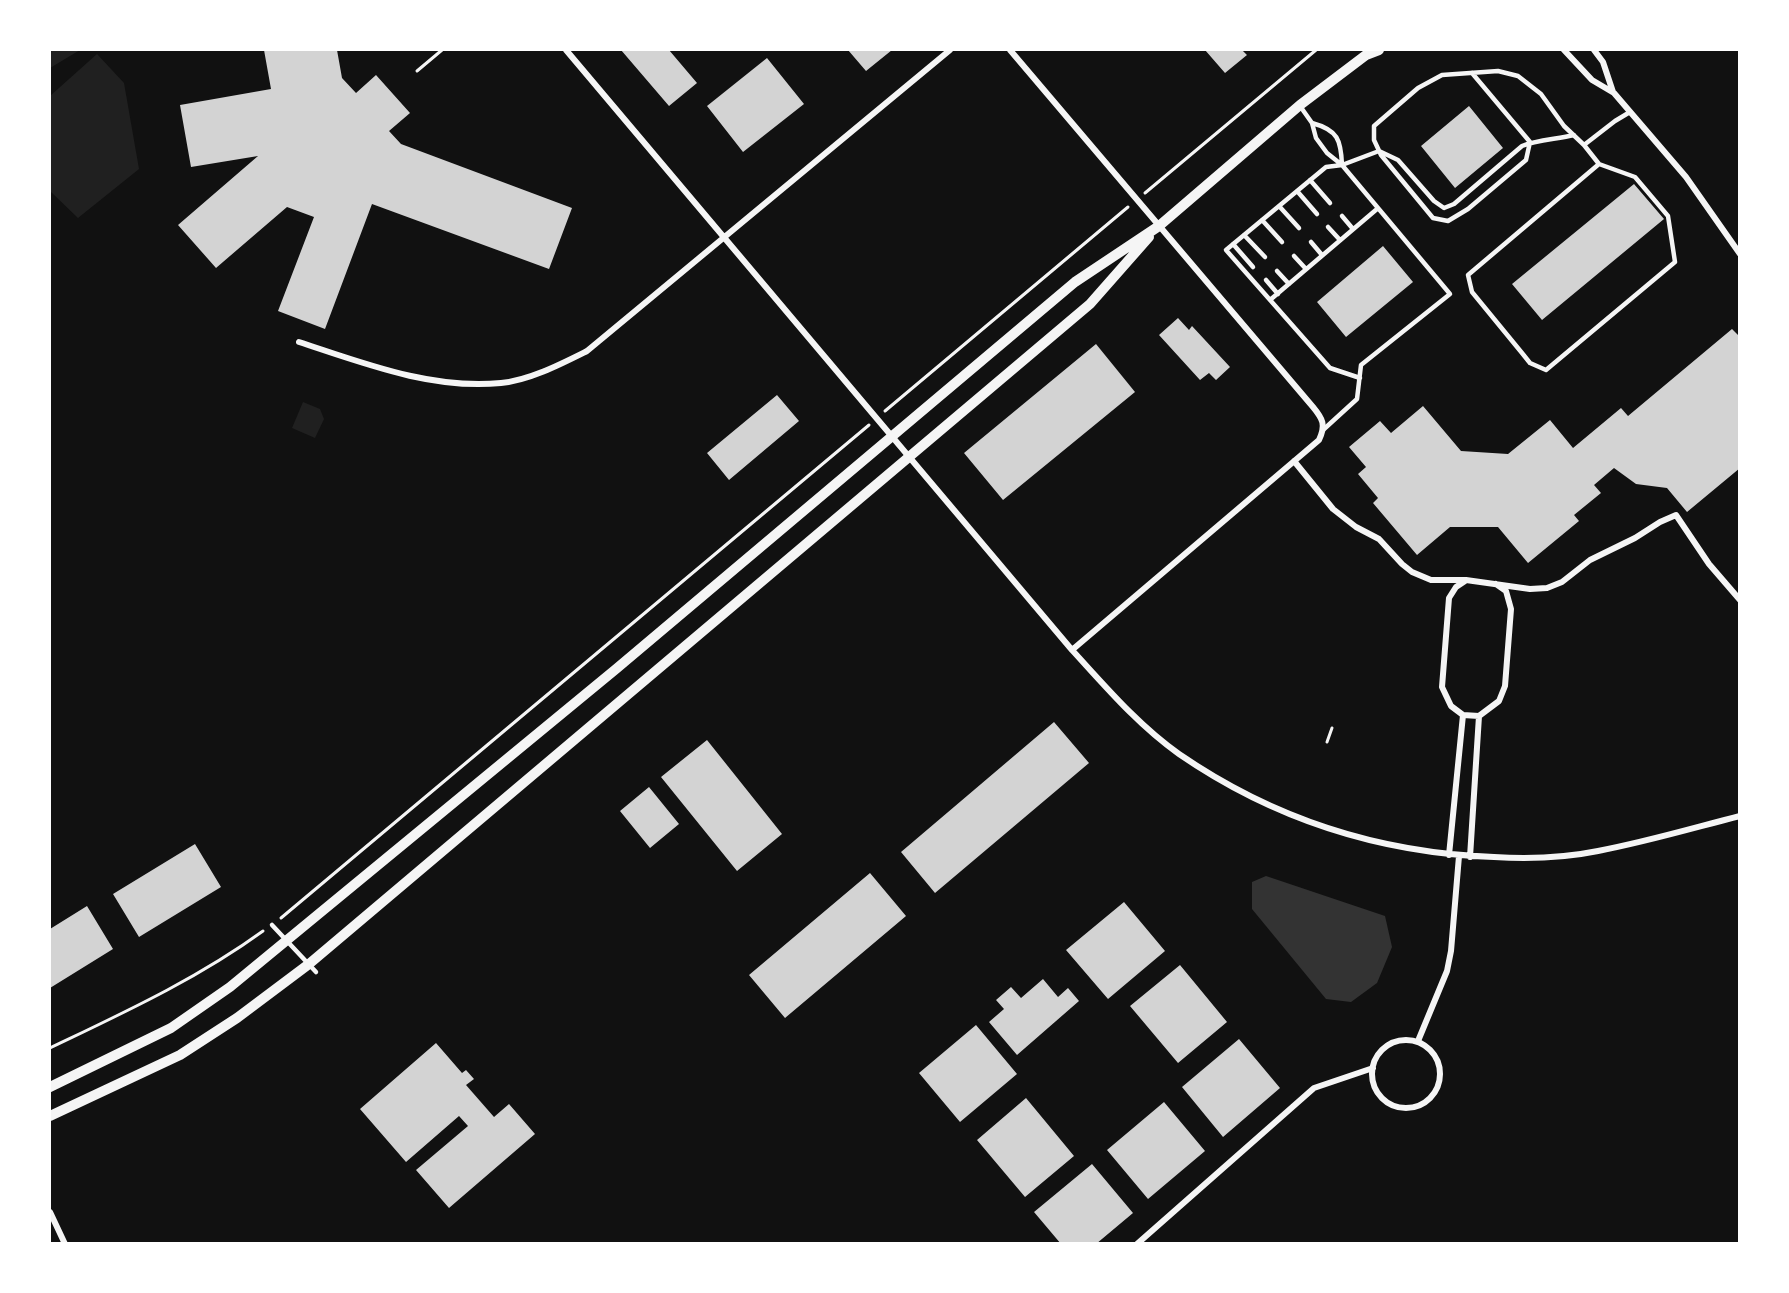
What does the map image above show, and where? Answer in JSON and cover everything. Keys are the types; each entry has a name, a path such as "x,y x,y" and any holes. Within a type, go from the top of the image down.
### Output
{"street":[{"path":"566,50 1072,650 1130,712 1179,753 1230,786 1284,812 1340,834 1392,847 1449,855 1532,859 1598,851 1740,816"},
{"path":"299,342 404,375 452,383 502,383 553,369 587,351 950,50"},
{"path":"1010,50 1313,406 1321,416 1323,430 1319,440 1072,650"},
{"path":"50,1087 171,1028 230,987 616,669 1075,282 1159,226 1300,105 1367,52 1379,50"},
{"path":"1564,50 1592,80 1614,93 1686,177 1740,254"},
{"path":"1594,50 1603,62 1614,93"},
{"path":"50,1116 180,1054 313,968 1090,304 1159,226"},
{"path":"1294,461 1333,509 1356,527 1379,539 1412,572 1431,580 1466,580 1530,589 1547,588 1562,582 1590,560 1676,515 1709,564 1740,600"},
{"path":"1466,580 1456,587 1449,598 1442,687 1451,706 1463,715 1479,716 1499,701 1505,686 1511,609 1506,591 1496,583"},
{"path":"1449,855 1463,715"},
{"path":"1470,856 1479,716"},
{"path":"1418,1041 1447,971 1451,951 1459,856"},
{"path":"1406,1039 1418,1041 1436,1056 1440,1066 1438,1087 1424,1103 1415,1107 1394,1106 1384,1100 1376,1090 1372,1079 1372,1068 1384,1047 1395,1041 1406,1039"},
{"path":"1137,1244 1314,1088 1372,1068"},
{"path":"50,1212 65,1244"}],"lane":[{"path":"1530,142 1526,160 1468,209 1448,221 1433,218 1379,151 1374,140 1374,126 1418,88 1442,75 1498,70 1518,76 1541,94 1558,118 1599,164 1635,177 1668,216 1675,262 1546,370 1530,363 1472,292 1468,275 1599,164"},
{"path":"1472,73 1530,142"},
{"path":"1300,105 1312,123 1316,138 1327,153 1342,165 1450,294 1361,365 1357,399 1323,430"},
{"path":"1584,145 1630,112"},
{"path":"1312,123 1328,128 1341,143 1342,165"},
{"path":"1360,378 1330,368 1226,250 1326,166 1342,165 1379,151 1398,160 1434,201 1444,208 1454,204 1522,146 1530,142 1549,141 1574,135"},
{"path":"1310,180 1330,203"},
{"path":"1298,191 1317,214"},
{"path":"1280,206 1299,228"},
{"path":"1270,300 1377,209"},
{"path":"1342,216 1353,229"},
{"path":"1262,220 1282,242"},
{"path":"1328,227 1340,240"},
{"path":"1244,235 1265,257"},
{"path":"1311,242 1322,255"},
{"path":"1233,244 1254,267"},
{"path":"1294,256 1306,270"},
{"path":"1277,271 1289,284"},
{"path":"1266,280 1278,294"},
{"path":"272,925 313,968"}],"path":[{"path":"417,71 442,50"},
{"path":"50,1048 168,992 240,949 272,925 1316,50"},
{"path":"1327,742 1332,728"}],"shaded area":[{"path":"50,50 80,50 50,68"},
{"path":"97,54 124,83 139,169 78,218 50,191 50,96"},
{"path":"303,402 320,409 324,419 315,438 292,428"},
{"path":"1266,876 1385,916 1392,947 1377,983 1351,1002 1326,999 1252,909 1252,882"}],"building":[{"path":"264,50 337,50 342,78 356,93 376,75 410,113 389,131 401,144 572,208 549,269 372,204 325,329 278,311 314,217 287,207 216,268 178,225 258,156 191,167 180,105 271,89"},
{"path":"621,50 669,50 697,83 669,106"},
{"path":"848,50 892,50 866,71"},
{"path":"1205,50 1242,50 1247,55 1225,73"},
{"path":"767,58 804,104 743,152 707,106"},
{"path":"1469,106 1503,148 1455,188 1421,146"},
{"path":"1634,184 1664,219 1542,320 1512,284"},
{"path":"1383,246 1413,282 1346,337 1317,302"},
{"path":"1178,318 1189,330 1192,326 1230,367 1216,380 1209,373 1200,380 1159,335"},
{"path":"1732,329 1740,337 1740,468 1687,512 1667,488 1636,484 1614,468 1594,485 1601,493 1574,515 1579,521 1528,563 1498,527 1450,527 1417,555 1373,503 1378,498 1358,474 1366,467 1349,447 1380,421 1391,433 1423,406 1461,451 1508,454 1550,420 1573,448 1621,408 1628,416"},
{"path":"1096,344 1135,392 1003,500 964,453"},
{"path":"777,395 799,421 729,480 707,453"},
{"path":"1054,722 1089,763 935,893 901,852"},
{"path":"707,740 782,834 737,871 661,777"},
{"path":"649,787 679,824 650,848 620,811"},
{"path":"195,844 221,887 139,937 113,894"},
{"path":"870,873 906,916 785,1018 749,975"},
{"path":"1124,902 1165,951 1108,999 1066,950"},
{"path":"87,906 113,949 50,988 50,929"},
{"path":"1180,965 1227,1022 1178,1063 1130,1006"},
{"path":"1043,979 1058,997 1068,988 1079,1001 1017,1055 989,1022 1004,1009 996,1000 1011,987 1021,998"},
{"path":"976,1025 1017,1074 960,1122 919,1073"},
{"path":"1239,1039 1280,1088 1223,1137 1182,1087"},
{"path":"436,1043 462,1073 466,1070 474,1079 466,1085 494,1117 509,1104 535,1134 449,1208 416,1170 468,1126 459,1116 406,1162 360,1109"},
{"path":"1026,1098 1074,1156 1025,1197 977,1140"},
{"path":"1164,1102 1205,1151 1148,1199 1107,1150"},
{"path":"1092,1164 1133,1213 1096,1244 1061,1244 1034,1212"}]}
